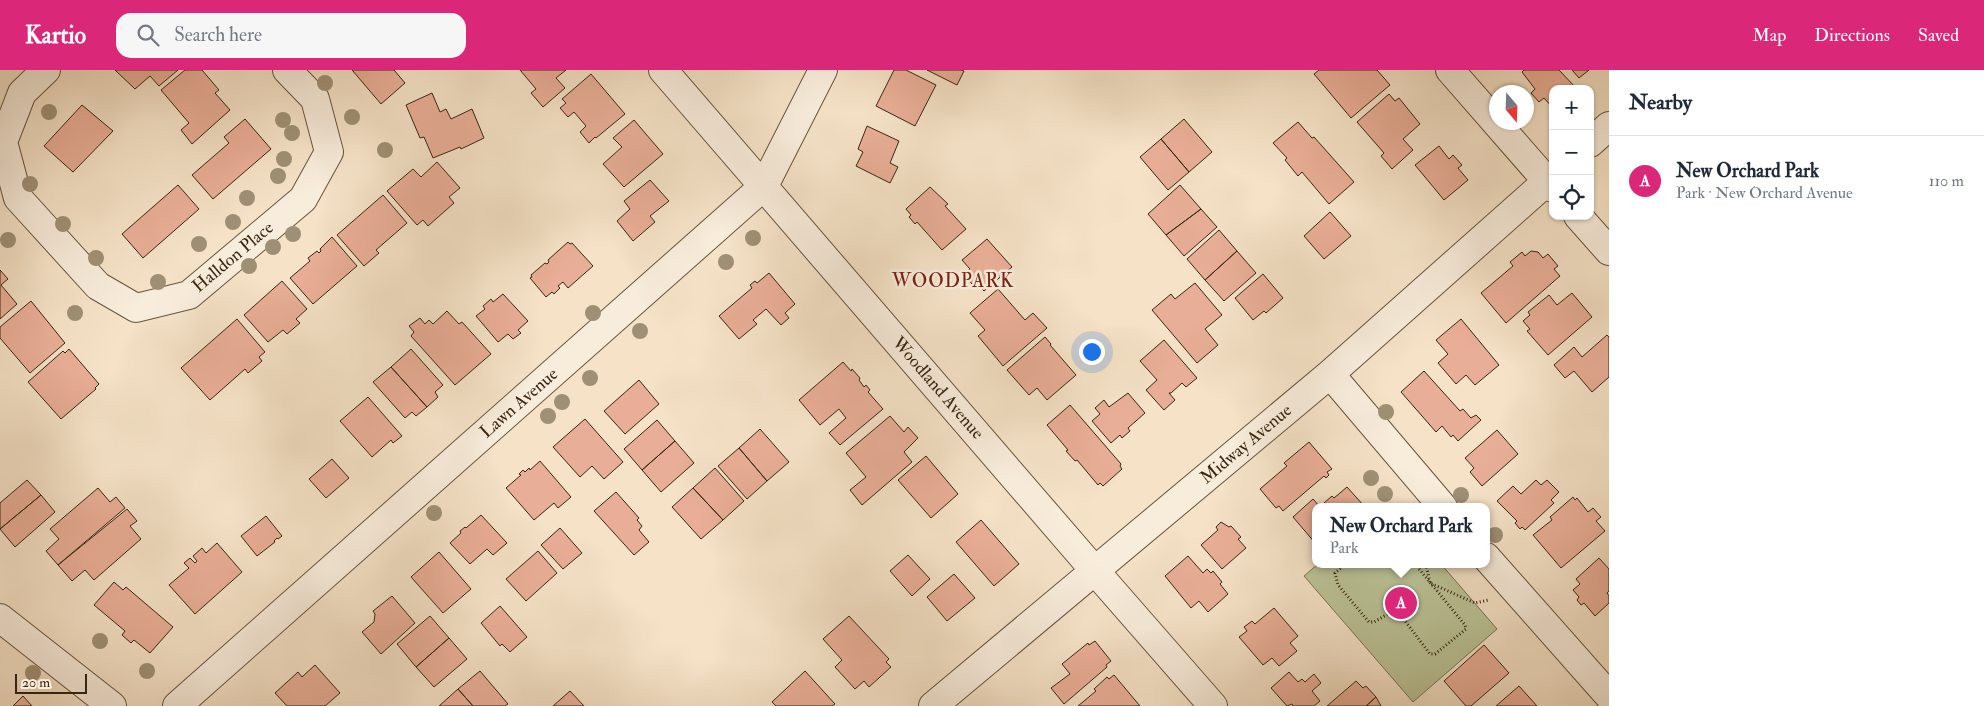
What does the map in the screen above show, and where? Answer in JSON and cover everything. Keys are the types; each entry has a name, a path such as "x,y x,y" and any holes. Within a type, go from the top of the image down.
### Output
{"street":[{"name":"Halldon Place","path":"46,70 22,93 3,142 18,198 98,286 136,308 189,295 303,199 329,152 315,99 287,70"},
{"name":"Woodland Avenue","path":"663,70 1094,571 1214,706"},
{"name":"Lawn Avenue","path":"177,706 764,186 824,70"},
{"path":"1450,70 1549,180"},
{"path":"1594,139 1609,126"},
{"name":"Midway Avenue","path":"933,706 1330,374 1549,184"},
{"path":"1582,220 1609,251"},
{"path":"1330,374 1440,503"},
{"path":"1490,561 1609,696"},
{"path":"0,618 112,706"}],"path":[{"path":"1340,568 1335,572 1338,585 1369,622 1374,622 1393,611 1399,613 1430,654 1435,654 1466,629 1465,625 1419,568"},
{"path":"1427,568 1430,583"},
{"path":"1430,583 1475,603 1519,594"}],"green space":[{"path":"1313,568 1444,568 1497,629 1413,702 1304,576"}],"building":[{"path":"115,70 178,70 159,86 150,76 135,89"},
{"path":"185,70 202,70 219,90 215,93 230,110 192,144 181,130 189,123 161,90"},
{"path":"352,70 394,70 405,83 381,104"},
{"path":"520,70 566,70 556,78 565,88 543,107 531,93 536,89"},
{"path":"894,70 906,70 936,85 915,126 876,106"},
{"path":"927,70 961,70 964,71 957,85"},
{"path":"1319,70 1377,70 1390,85 1351,118 1314,74"},
{"path":"1524,70 1559,70 1573,85 1549,85 1549,104 1544,98 1539,102 1534,96 1534,85 1532,85 1522,72"},
{"path":"1572,70 1589,70 1579,78"},
{"path":"591,74 625,114 589,143 580,132 586,126 574,112 568,117 560,108 566,103 562,99"},
{"path":"432,93 440,112 446,109 451,119 472,109 484,138 461,149 460,147 433,158 424,137 420,138 406,105"},
{"path":"1389,94 1395,101 1399,98 1420,124 1403,139 1413,150 1392,169 1381,156 1384,153 1357,122"},
{"path":"82,105 113,131 73,172 44,146"},
{"path":"245,119 271,149 213,199 192,175 229,143 224,137"},
{"path":"1184,119 1212,152 1189,172 1161,139"},
{"path":"634,120 663,154 624,187 603,164 622,147 613,138"},
{"path":"1298,122 1354,182 1329,204 1302,172 1298,176 1285,160 1287,158 1273,143"},
{"path":"867,126 899,141 890,163 898,167 890,183 856,166 863,152 858,149"},
{"path":"1161,139 1189,172 1168,190 1140,157"},
{"path":"1439,146 1449,159 1453,155 1462,165 1458,168 1468,180 1444,200 1415,165"},
{"path":"437,162 460,188 449,197 454,203 428,226 423,220 417,225 387,191 413,169 421,177"},
{"path":"650,180 669,201 650,216 655,222 633,241 617,221 630,209 624,201"},
{"path":"178,185 199,209 143,258 122,234"},
{"path":"1180,185 1201,209 1166,235 1148,214"},
{"path":"930,187 948,204 945,206 966,229 942,250 917,222 915,224 909,217 911,215 906,209"},
{"path":"383,195 407,223 376,250 379,253 364,266 337,235"},
{"path":"1201,209 1217,227 1184,256 1166,235"},
{"path":"1330,212 1351,236 1324,259 1304,236"},
{"path":"1219,230 1237,251 1205,280 1187,259"},
{"path":"332,237 357,266 313,304 290,278 310,261 308,258 317,251 319,253 320,249"},
{"path":"987,239 1012,267 984,291 975,281 972,284 964,274 970,269 962,260"},
{"path":"568,242 572,243 593,266 568,288 563,282 558,286 560,288 554,294 552,292 546,297 530,278 532,277 531,275 545,263 547,264 548,260"},
{"path":"1237,251 1256,273 1224,301 1205,280"},
{"path":"1531,251 1538,252 1543,258 1548,254 1558,266 1554,269 1560,276 1506,323 1481,293 1513,266 1510,262 1522,252 1525,256"},
{"path":"0,270 8,279 1,285 17,304 0,319"},
{"path":"769,273 795,304 785,313 789,318 781,325 766,309 753,320 757,324 739,339 719,316 752,288 750,285 755,281 757,283"},
{"path":"1263,274 1283,298 1266,313 1264,311 1253,320 1235,298"},
{"path":"282,281 307,309 296,319 300,323 287,334 283,330 268,342 244,315"},
{"path":"1195,283 1222,315 1205,329 1218,345 1197,363 1152,310 1171,294 1175,299"},
{"path":"998,289 1025,320 1033,313 1047,328 1003,366 978,336 985,330 970,313"},
{"path":"1572,293 1592,317 1548,355 1527,331 1530,329 1523,321 1530,315 1528,312 1549,295 1557,305"},
{"path":"503,294 528,321 518,330 521,333 513,339 508,334 498,342 476,316 485,309 483,306 491,299 493,302"},
{"path":"31,301 65,343 30,373 0,338 0,327"},
{"path":"447,311 459,324 462,322 491,354 455,385 411,336 414,332 409,326 420,318 425,324 429,320 433,324"},
{"path":"237,319 265,352 259,357 262,361 248,373 245,369 210,400 181,368"},
{"path":"1461,319 1499,365 1475,385 1466,375 1456,384 1438,363 1448,354 1436,340"},
{"path":"1607,335 1609,337 1609,377 1592,392 1574,371 1565,378 1554,365 1574,347 1582,357"},
{"path":"1045,337 1076,375 1047,400 1037,388 1029,395 1007,370"},
{"path":"1164,340 1197,378 1186,387 1182,383 1169,393 1175,400 1164,410 1146,390 1157,380 1140,361"},
{"path":"69,349 99,384 96,389 61,419 28,382 63,351 65,353"},
{"path":"411,349 443,385 435,392 438,397 427,407 391,367"},
{"path":"843,362 860,378 859,380 864,387 866,385 870,390 868,392 883,409 840,445 829,433 846,418 839,409 820,425 799,400"},
{"path":"391,367 427,407 416,416 412,412 405,418 373,382"},
{"path":"1424,371 1460,411 1463,409 1471,418 1476,415 1481,420 1458,441 1453,435 1451,437 1442,426 1436,432 1401,392"},
{"path":"639,380 659,404 625,434 604,411"},
{"path":"1128,393 1145,413 1128,428 1130,431 1122,438 1120,435 1111,443 1092,421 1100,414 1095,408 1104,400 1109,407"},
{"path":"368,397 402,436 393,443 391,440 372,457 340,421"},
{"path":"1070,405 1121,464 1122,469 1103,486 1100,483 1098,485 1077,460 1075,461 1047,425"},
{"path":"890,416 904,432 908,427 918,438 904,452 912,462 862,505 850,490 866,477 846,453"},
{"path":"585,419 623,462 604,479 592,466 580,477 553,447"},
{"path":"657,420 675,441 642,470 624,449"},
{"path":"760,429 789,462 767,481 739,448"},
{"path":"1497,430 1518,454 1482,486 1470,472 1474,468 1465,458"},
{"path":"675,441 694,463 661,492 642,470"},
{"path":"1309,442 1332,469 1327,472 1329,475 1326,478 1324,476 1283,511 1279,506 1276,508 1260,489 1287,466 1284,463"},
{"path":"739,448 767,481 747,499 718,466"},
{"path":"926,456 958,494 931,518 898,480"},
{"path":"332,459 349,478 326,498 309,479"},
{"path":"540,461 571,497 558,508 554,503 534,520 506,488 521,475 519,474 523,470 525,472 529,468 530,470"},
{"path":"715,468 744,501 723,520 693,488"},
{"path":"27,480 41,495 0,529 0,503"},
{"path":"1536,480 1541,485 1547,480 1559,492 1551,500 1554,503 1525,530 1522,527 1520,529 1515,523 1517,521 1497,501 1513,486 1521,494"},
{"path":"1347,487 1361,503 1324,503 1332,496 1334,498"},
{"path":"98,488 110,502 116,497 125,508 58,565 46,551 59,539 50,529"},
{"path":"693,488 723,520 701,539 672,507"},
{"path":"616,492 639,518 637,520 642,526 639,530 649,542 634,555 594,511"},
{"path":"41,495 55,512 15,547 0,529"},
{"path":"1573,497 1575,500 1577,498 1588,512 1593,508 1601,517 1596,521 1605,531 1561,568 1533,535 1552,520 1550,517"},
{"path":"1313,499 1316,503 1312,503 1312,539 1293,517"},
{"path":"127,509 137,521 130,526 141,539 94,580 85,570 72,581 58,565"},
{"path":"481,515 507,543 493,555 487,549 470,564 450,543 461,533 460,531"},
{"path":"266,516 282,536 277,538 275,542 257,556 241,536"},
{"path":"981,520 1019,564 994,586 956,542"},
{"path":"1221,522 1229,527 1231,526 1241,537 1238,539 1246,548 1222,569 1201,545 1218,530 1216,527"},
{"path":"560,528 582,553 563,569 541,545"},
{"path":"217,543 242,572 195,614 169,585 189,568 184,563 190,558 195,563 197,561 193,556 202,548 206,553"},
{"path":"538,551 557,573 526,601 506,579"},
{"path":"439,552 471,589 443,613 411,577"},
{"path":"908,555 930,579 912,596 890,571"},
{"path":"1188,556 1203,573 1207,569 1211,573 1213,571 1222,582 1220,584 1228,594 1208,612 1199,601 1191,608 1165,576"},
{"path":"1599,558 1609,569 1609,591 1607,593 1609,603 1595,616 1584,603 1581,605 1577,600 1579,597 1573,590 1580,584 1576,579"},
{"path":"954,574 975,598 947,621 927,597"},
{"path":"114,582 123,590 126,587 173,627 150,653 134,640 131,643 122,635 125,631 94,605"},
{"path":"392,596 415,623 381,654 362,632 374,622 375,614 373,611"},
{"path":"500,606 527,637 510,652 502,644 500,646 481,623"},
{"path":"1274,608 1298,636 1290,643 1297,651 1279,666 1272,658 1263,665 1239,637 1247,631 1244,627 1252,621 1255,624"},
{"path":"430,616 449,638 416,667 397,644"},
{"path":"849,616 889,659 886,662 891,667 869,687 864,681 855,689 835,667 842,660 823,639"},
{"path":"449,638 467,659 434,687 416,667"},
{"path":"1095,641 1111,661 1106,665 1107,667 1064,704 1051,688 1070,674 1062,664 1088,643 1089,645"},
{"path":"1484,645 1509,673 1471,706 1466,706 1444,681"},
{"path":"315,665 340,693 325,706 287,706 275,693 298,672 302,677"},
{"path":"480,671 508,704 505,706 473,706 458,689"},
{"path":"805,671 835,704 832,706 776,706 772,702"},
{"path":"1289,672 1298,682 1302,679 1305,682 1314,674 1321,683 1312,691 1320,701 1314,706 1293,706 1292,704 1287,706 1271,688"},
{"path":"1114,675 1140,706 1078,706 1096,691 1094,689 1107,677 1109,679"},
{"path":"1356,681 1363,688 1366,686 1376,697 1366,706 1327,706"},
{"path":"1519,686 1537,706 1496,706"},
{"path":"458,689 473,706 439,706"},
{"path":"570,691 584,706 553,706"},
{"path":"23,696 32,706 13,706"},
{"path":"1376,697 1381,706 1366,706"}],"place":[{"name":"New Orchard Park","path":"1401,603"}],"district":[{"name":"WOODPARK","path":"953,281"}]}
